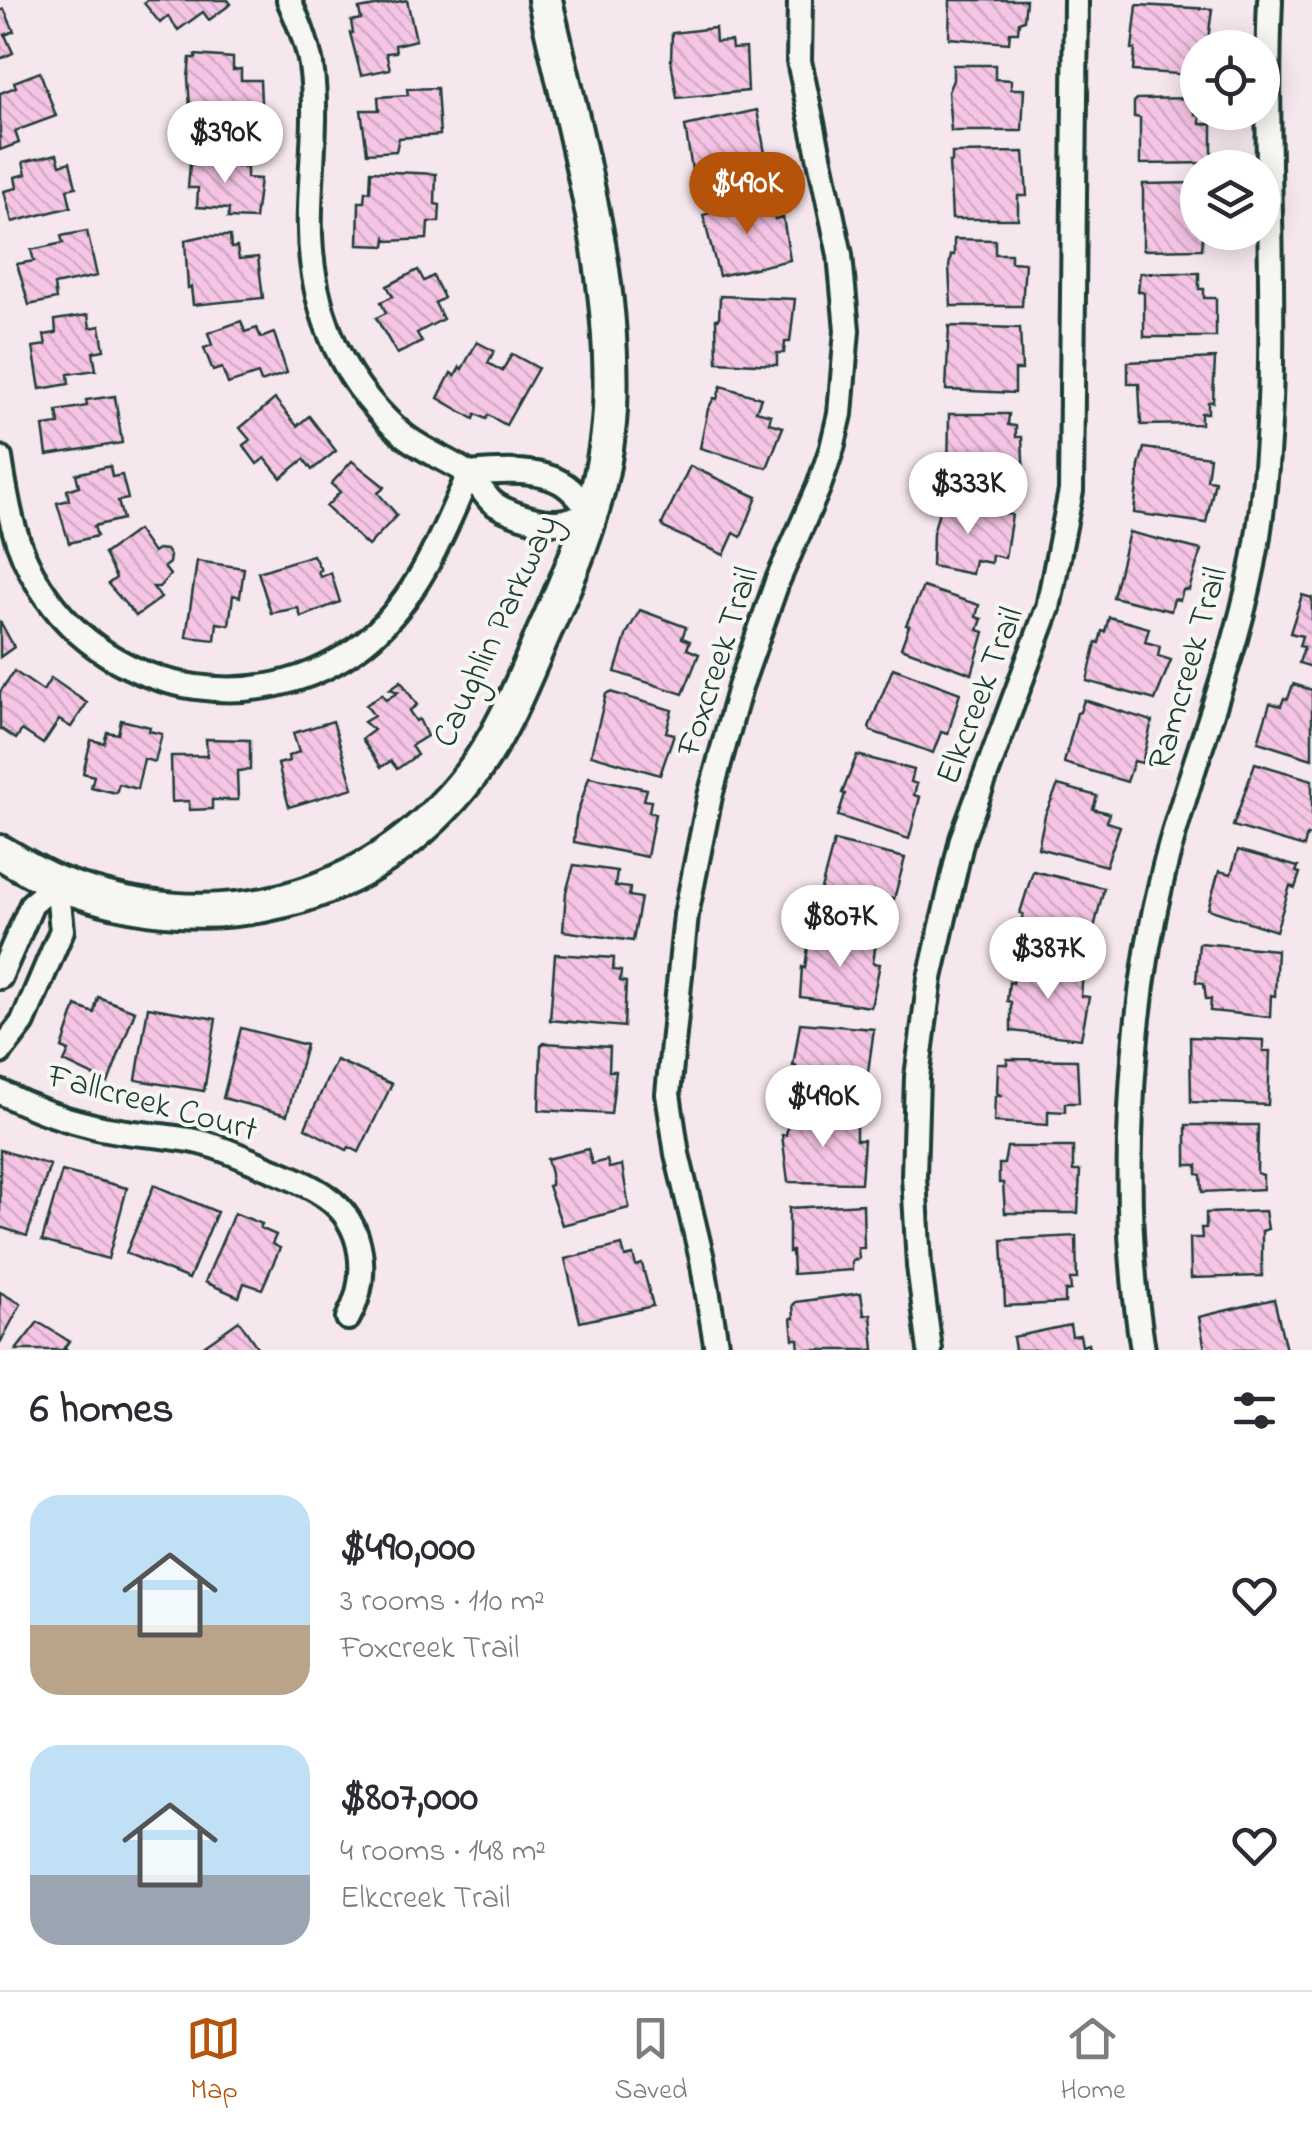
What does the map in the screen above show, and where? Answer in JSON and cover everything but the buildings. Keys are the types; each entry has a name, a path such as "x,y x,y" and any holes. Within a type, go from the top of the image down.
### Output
{"street":[{"path":"289,0 310,61 314,96 310,248 315,291 327,330 346,370 402,434 469,474 492,502 558,522 592,512 568,486 558,481 517,471 469,474"},
{"name":"Caughlin Parkway","path":"0,852 57,883 138,907 218,912 300,898 339,883 410,837 444,806 494,740 572,572 604,465 610,412 608,308 601,258 544,0"},
{"name":"Foxcreek Trail","path":"717,1350 668,1094 686,916 706,812 740,688 777,582 820,486 832,448 840,414 847,330 840,255 799,61 800,0"},
{"name":"Elkcreek Trail","path":"930,1350 919,1266 914,1176 918,1077 930,978 951,878 968,822 1048,608 1071,491 1076,0"},
{"name":"Ramcreek Trail","path":"1143,1350 1133,1274 1131,1188 1134,1070 1147,954 1179,816 1248,592 1268,451 1270,0"},
{"path":"0,458 8,514 22,554 41,589 67,621 98,648 130,668 170,683 210,691 260,688 300,676 342,658 372,636 416,584 433,556 469,474"},
{"path":"0,977 32,904 57,883"},
{"path":"0,1052 22,1022 62,930 57,883"},
{"name":"Fallcreek Court","path":"0,1092 94,1126 201,1142 308,1185 328,1198 354,1230 362,1278 358,1300 348,1318"}]}
